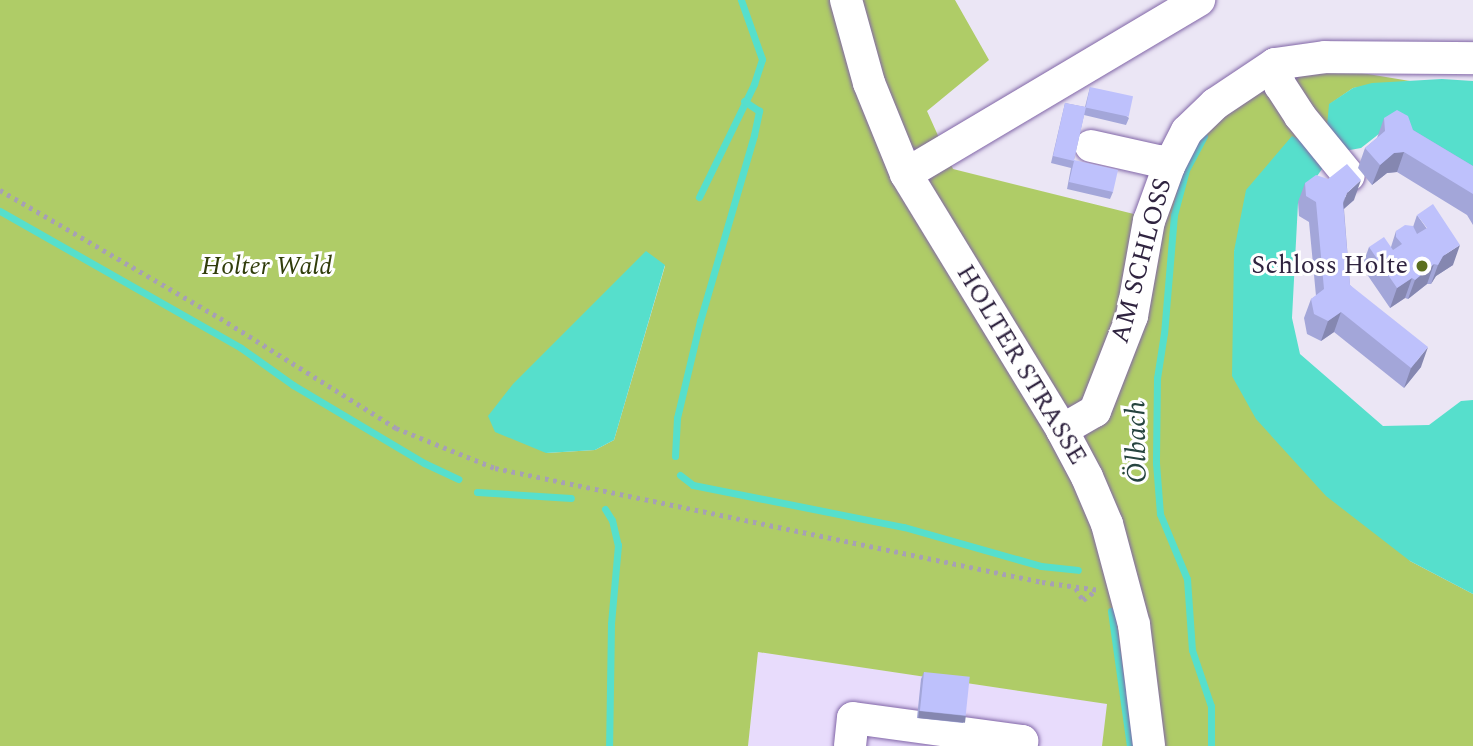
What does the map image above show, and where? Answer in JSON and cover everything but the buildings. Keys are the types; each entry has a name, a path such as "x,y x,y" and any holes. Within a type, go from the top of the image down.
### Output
{"street":[{"name":"HOLTER STRASSE","path":"846,0 869,83 906,174 1062,430 1087,477 1107,524 1111,589 1149,746"},
{"path":"906,174 1199,0"},
{"name":"AM SCHLOSS","path":"1062,430 1095,411 1132,316 1149,221 1169,166 1187,131 1215,104 1275,64 1325,57 1473,58"},
{"path":"1275,64 1280,85 1334,158"},
{"path":"1091,146 1158,160 1169,166"},
{"path":"850,746 853,718 1022,741 1021,746"}],"path":[{"path":"0,190 220,318 397,428 495,468 1076,589 1111,589"},
{"path":"1076,589 1083,600 1111,589"}],"shaded area":[{"path":"1442,79 1473,81 1473,175 1389,126 1361,148 1339,152 1327,162 1298,203 1292,318 1300,354 1383,426 1429,425 1461,401 1473,400 1473,594 1410,561 1326,496 1256,419 1232,376 1234,251 1246,190 1292,136 1315,147 1326,137 1329,104 1353,88 1372,83"},
{"path":"646,251 665,265 614,440 595,450 546,453 495,432 488,416 513,384"},
{"path":"758,652 1108,704 1102,746 748,746"}],"green space":[{"name":"Holter Wald","path":"0,0 955,0 989,60 927,111 953,169 1162,221 1195,136 1256,87 1312,72 1350,71 1410,81 1353,88 1330,104 1326,137 1234,251 1410,561 1473,594 1473,746 1102,746 1107,704 758,652 748,746 0,746","holes":["646,252 665,266 614,440 595,450 546,453"]}],"waterway":[{"path":"699,197 754,84 762,59 741,0"},
{"path":"675,456 677,418 700,321 759,111 744,101"},
{"name":"Ölbach","path":"1204,136 1186,170 1174,215 1164,333 1157,378 1156,463 1160,514 1187,579 1192,650 1211,706 1211,746"},
{"path":"0,211 241,348 293,385 424,463 459,479"},
{"path":"680,475 693,485 904,527 1041,566 1078,570"},
{"path":"477,492 571,498"},
{"path":"605,509 612,520 618,545 611,624 609,746"},
{"path":"1111,611 1130,746"}],"place":[{"name":"Schloss Holte","path":"1422,266"}]}
